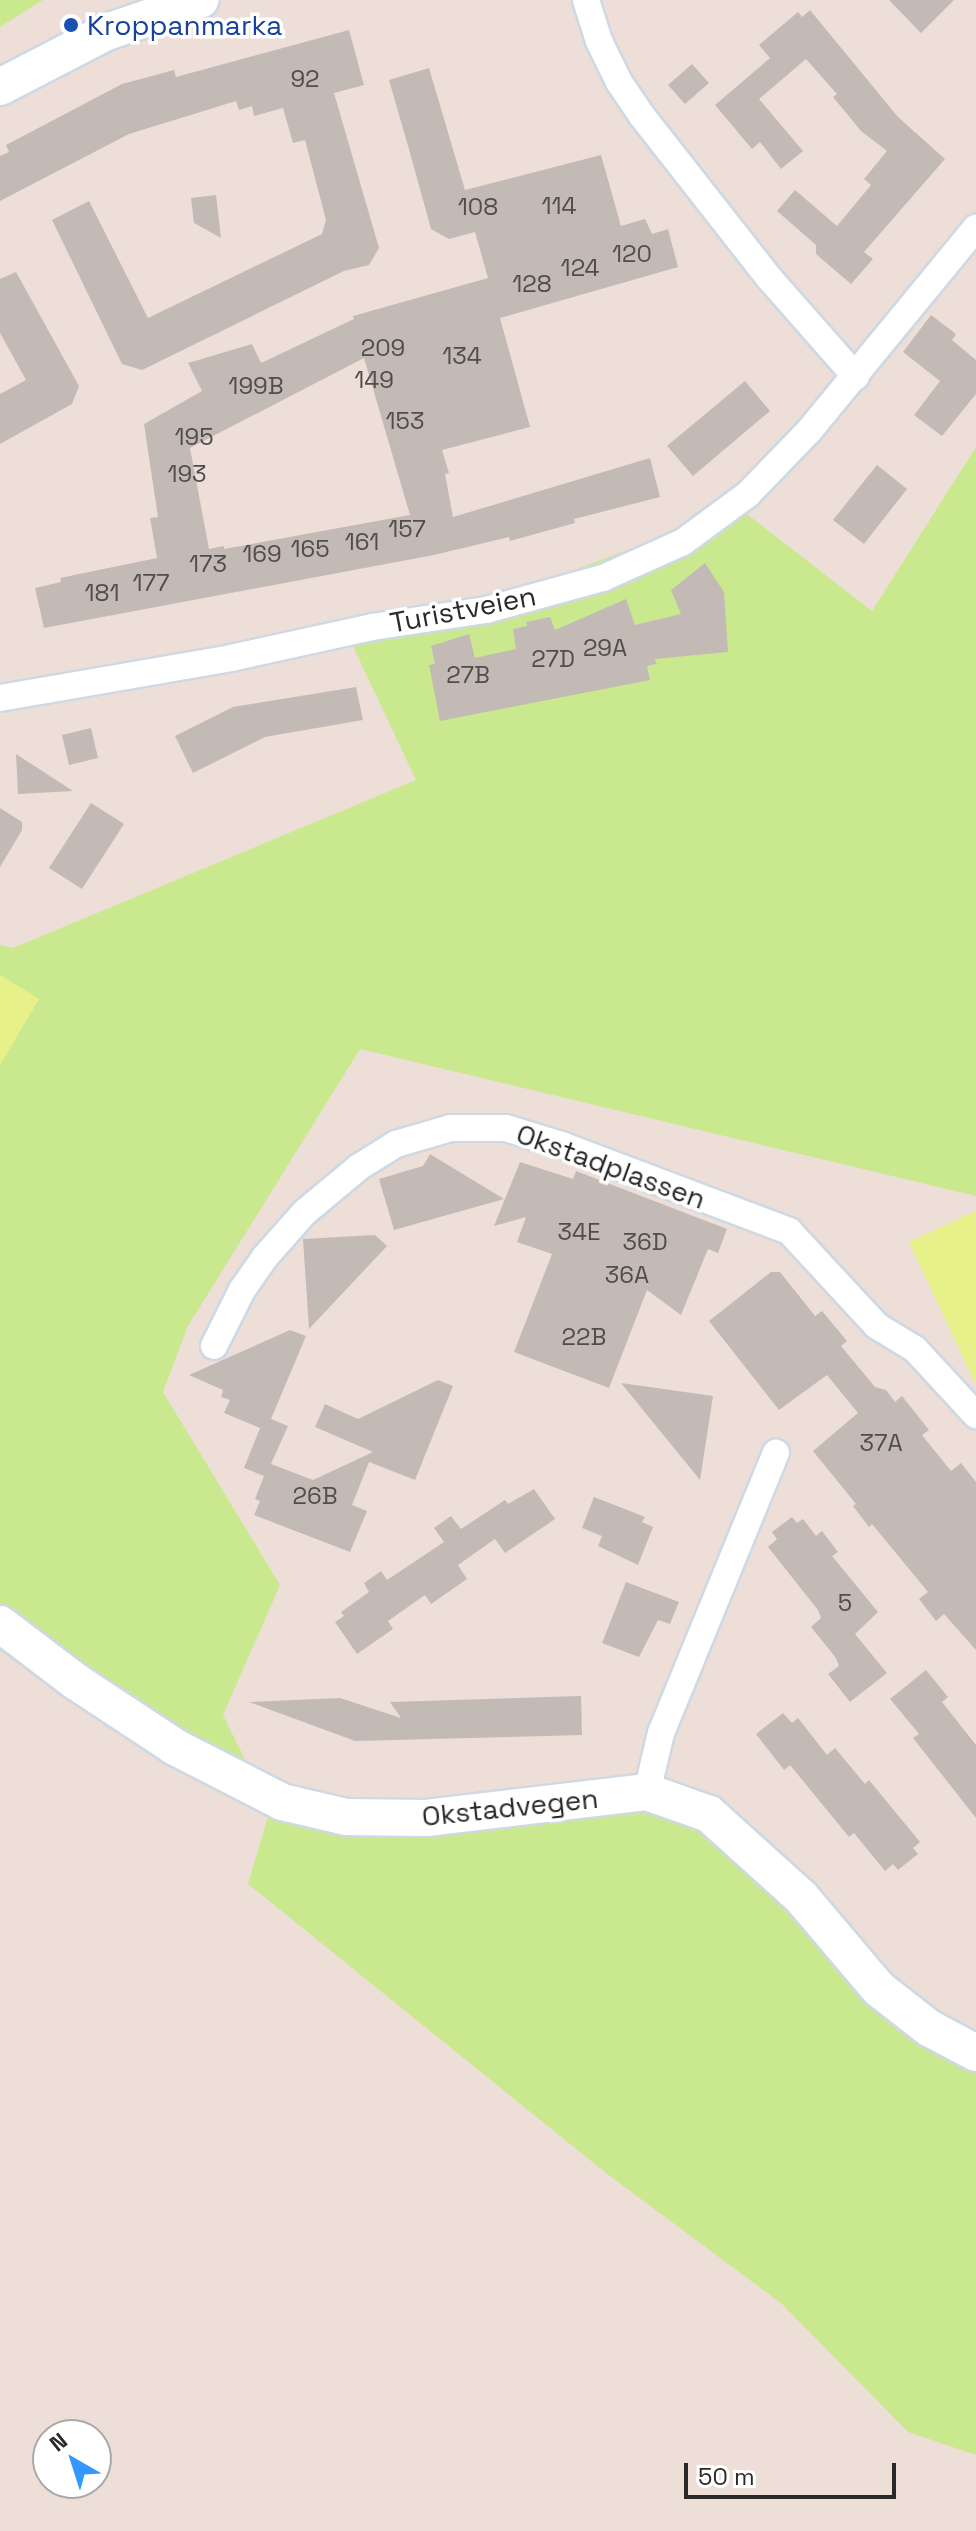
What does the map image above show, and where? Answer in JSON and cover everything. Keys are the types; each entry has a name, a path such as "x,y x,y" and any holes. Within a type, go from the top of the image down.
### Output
{"street":[{"path":"0,87 104,33 200,0"},
{"path":"586,0 612,69 642,116 761,268 856,377"},
{"name":"Turistveien","path":"0,698 231,658 372,627 486,610 603,578 683,542 748,494 856,377 976,228"},
{"name":"Okstadplassen","path":"214,1346 242,1290 265,1257 305,1212 359,1167 396,1144 451,1128 506,1128 564,1146 789,1231 877,1326 915,1349 976,1415"},
{"path":"647,1792 661,1733 776,1453"},
{"name":"Okstadvegen","path":"0,1624 75,1681 175,1747 282,1802 346,1817 426,1818 647,1792 709,1814 801,1897 879,1989 929,2028 976,2053"}],"green space":[{"path":"0,0 43,0 0,27"},
{"path":"976,447 976,1196 360,1049 188,1326 163,1392 280,1585 223,1715 270,1810 0,1619 0,945 13,948 416,780 342,623 521,590 739,508 872,611"},
{"path":"0,975 39,999 0,1065"},
{"path":"976,1211 976,1385 909,1242"},
{"path":"636,1787 729,1836 976,2056 976,2455 908,2432 782,2304 606,2173 248,1884 270,1810"}],"building":[{"path":"889,0 954,0 921,33"},
{"path":"810,10 898,117 945,159 864,252 873,259 851,284 816,254 816,245 777,211 795,190 837,226 871,185 864,179 887,151 861,131 833,97 837,94 806,59 759,99 803,151 781,169 760,142 752,149 715,105 770,58 759,45 798,12 802,17"},
{"path":"349,30 364,85 334,93 379,248 369,265 344,271 142,370 122,364 52,220 89,201 148,318 322,234 326,220 305,140 293,143 283,108 254,116 252,106 239,110 236,101 129,134 0,201 0,156 9,152 6,145 122,84 174,70 176,77"},
{"path":"692,64 709,83 685,104 668,85"},
{"path":"429,68 465,190 601,155 621,226 645,219 652,234 668,229 678,267 500,318 530,427 442,450 449,473 445,474 453,517 650,458 660,497 574,519 575,523 510,541 509,537 434,555 44,628 35,588 61,582 60,578 157,558 150,518 158,517 144,424 202,391 188,363 252,344 261,363 354,319 353,316 488,278 475,232 449,239 431,229 389,80","holes":["364,358 410,515 224,549 224,546 209,549 190,448"]},
{"path":"216,195 221,238 194,223 191,198"},
{"path":"16,272 79,386 72,404 0,444 0,394 26,380 0,333 0,279"},
{"path":"931,315 956,334 952,340 976,360 976,394 942,436 914,415 940,381 903,352"},
{"path":"745,381 770,411 693,476 667,446"},
{"path":"877,465 907,489 864,544 833,520"},
{"path":"705,563 724,592 728,652 655,659 656,664 647,666 650,680 440,721 429,665 435,664 431,646 469,634 475,658 516,649 513,629 527,626 526,622 550,617 555,630 626,599 635,625 681,614 671,590"},
{"path":"356,687 363,720 265,737 193,773 175,736 233,707"},
{"path":"91,728 98,758 69,765 62,735"},
{"path":"16,754 73,791 18,794"},
{"path":"91,803 124,824 82,889 49,868"},
{"path":"0,808 22,822 22,830 0,867"},
{"path":"430,1154 504,1199 394,1230 379,1179 423,1166"},
{"path":"520,1162 573,1179 576,1171 727,1229 718,1253 708,1249 681,1315 647,1290 609,1388 514,1352 552,1254 517,1242 526,1217 494,1226"},
{"path":"375,1235 387,1246 309,1329 303,1239"},
{"path":"771,1272 780,1272 815,1316 822,1311 847,1341 841,1346 875,1387 886,1390 895,1402 902,1396 929,1430 922,1435 951,1471 961,1463 976,1482 976,1650 944,1614 936,1621 919,1599 928,1592 872,1524 869,1527 853,1506 856,1504 813,1451 858,1413 827,1375 779,1410 709,1321"},
{"path":"290,1330 306,1336 271,1419 288,1426 271,1464 313,1480 373,1452 315,1427 325,1404 358,1419 438,1380 453,1386 415,1480 369,1462 352,1505 367,1511 350,1552 254,1515 260,1501 255,1499 264,1476 244,1468 260,1428 224,1413 230,1400 221,1397 223,1390 189,1375"},
{"path":"621,1383 713,1396 700,1480"},
{"path":"534,1489 555,1519 505,1553 495,1539 458,1565 467,1579 431,1604 425,1595 388,1621 393,1629 357,1654 335,1622 344,1616 341,1612 369,1592 364,1583 381,1571 387,1580 444,1542 434,1528 451,1516 461,1529 505,1500 508,1504"},
{"path":"594,1497 645,1517 642,1522 653,1527 638,1565 598,1546 602,1536 582,1528"},
{"path":"792,1517 797,1523 803,1519 816,1536 822,1531 838,1552 832,1556 878,1612 855,1634 887,1673 850,1702 828,1674 839,1666 836,1658 811,1627 821,1618 818,1610 768,1547 777,1539 772,1532"},
{"path":"626,1582 679,1602 670,1624 658,1620 639,1657 602,1643"},
{"path":"926,1670 948,1697 942,1702 976,1745 976,1818 913,1738 919,1734 890,1699"},
{"path":"581,1696 582,1735 355,1741 249,1702 340,1698 401,1718 390,1702"},
{"path":"783,1713 792,1723 798,1718 827,1755 835,1748 865,1784 869,1780 920,1842 913,1848 918,1854 898,1870 893,1864 885,1871 854,1833 849,1837 790,1765 784,1770 756,1734"}],"place":[{"name":"Kroppanmarka","path":"71,25"}]}
